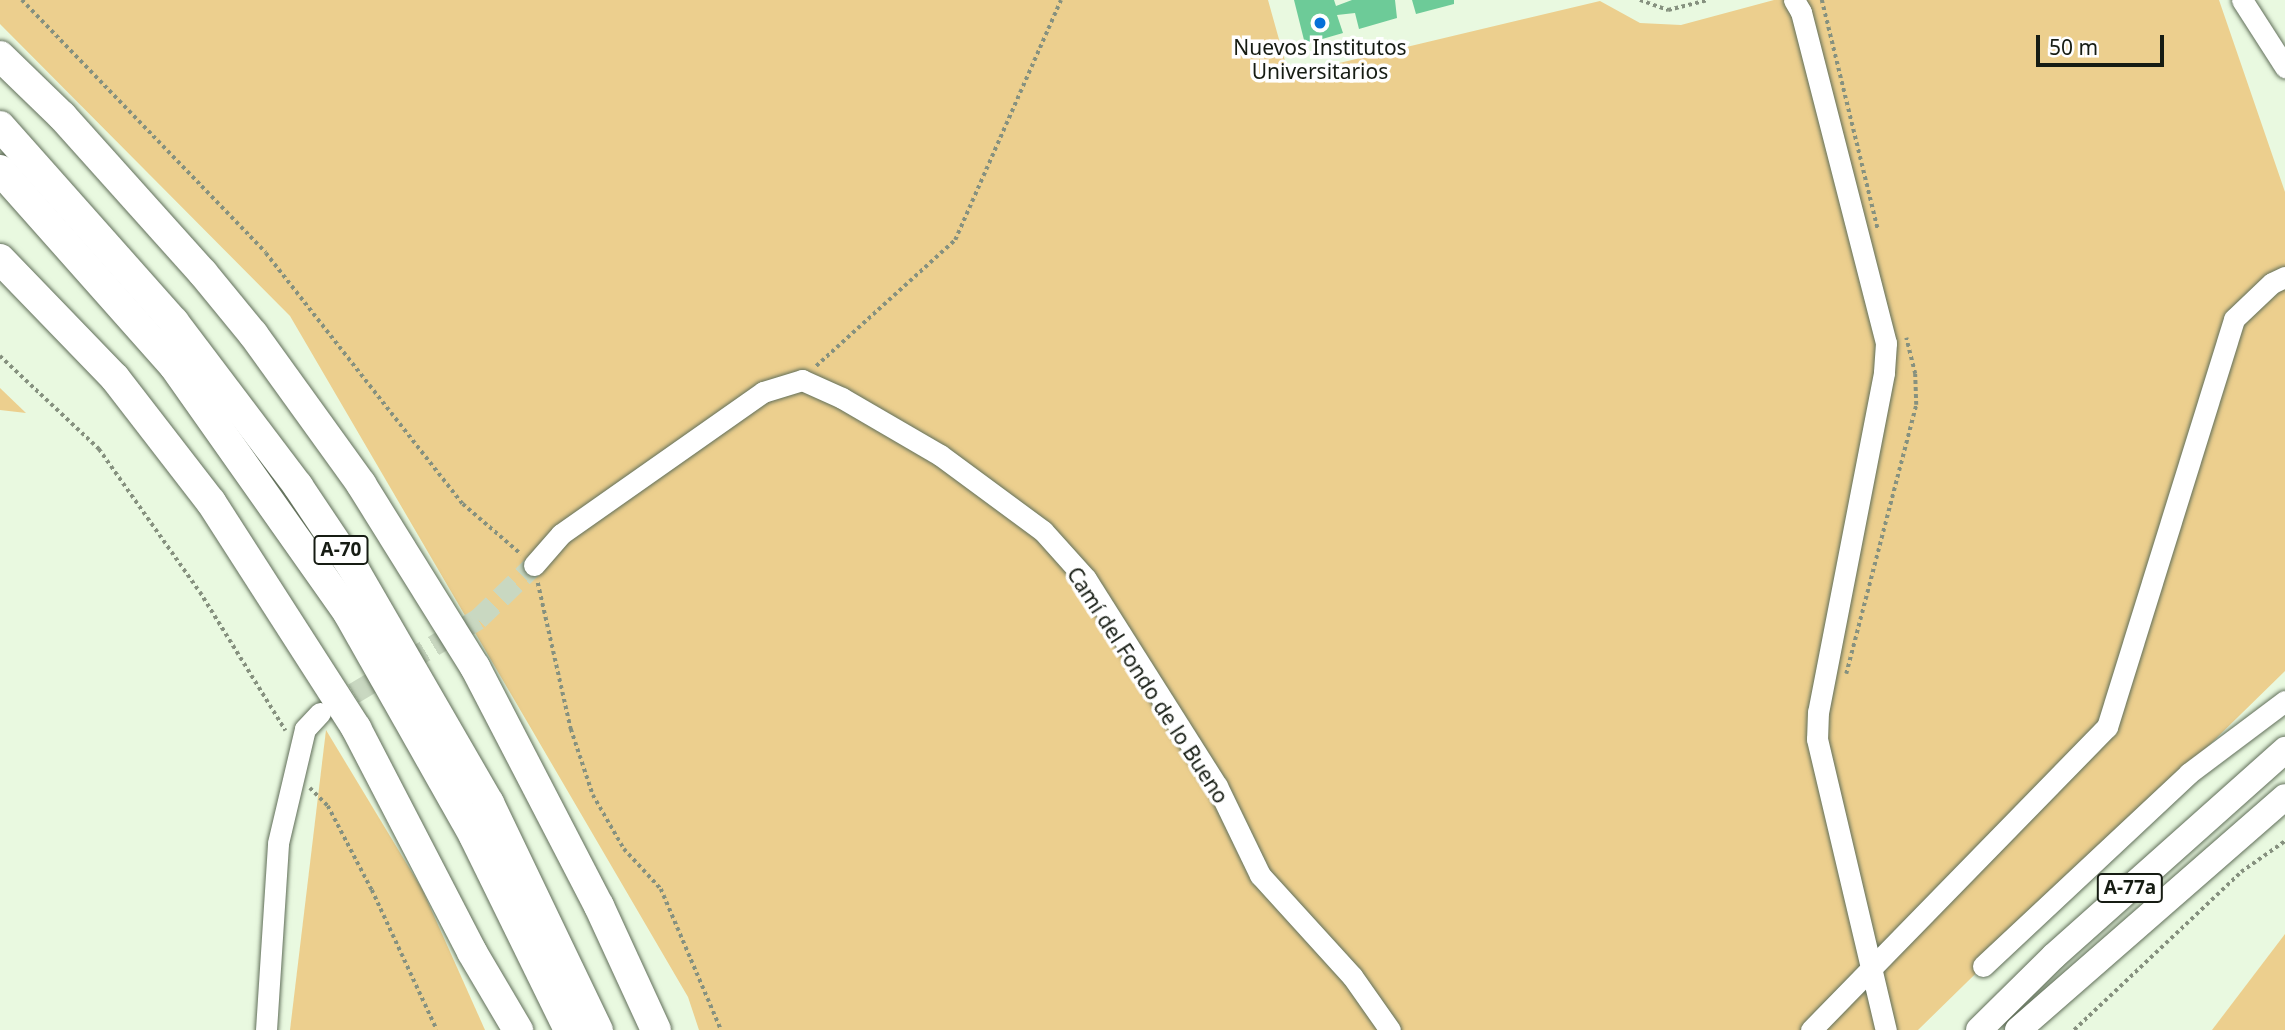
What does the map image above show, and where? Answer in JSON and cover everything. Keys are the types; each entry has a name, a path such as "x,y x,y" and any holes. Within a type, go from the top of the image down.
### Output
{"highway":[{"path":"0,56 62,116 211,284 253,334 361,484 475,667 599,905 656,1030"},
{"name":"A-70","path":"0,126 174,323 298,486 348,561 489,803 598,1030"},
{"name":"A-70","path":"0,170 174,366 301,541 348,613 435,762 569,1030"},
{"path":"0,192 159,370 271,519 301,541"},
{"path":"0,258 115,377 173,449 260,576 395,795 472,952 518,1030"},
{"path":"0,266 37,296"}],"main road":[{"name":"A-77a","path":"1979,1030 2054,956 2285,750"},
{"name":"A-77a","path":"2018,1030 2285,797"},
{"path":"2216,856 2285,811"}],"street":[{"path":"2242,0 2285,67"},
{"path":"1799,4 1886,343 1884,373 1818,712 1817,739 1870,973 1886,1030"},
{"path":"1811,1030 1870,973 2107,727 2234,319 2272,283 2285,278"},
{"path":"534,565 561,534 713,426 764,392 802,380"},
{"name":"Camí del Fondo de lo Bueno","path":"802,380 940,455 1043,531 1086,579 1217,786 1260,875 1352,976 1390,1030"},
{"path":"1983,966 2189,773 2285,701"},
{"path":"266,1030 278,843 305,729 320,713"}],"path":[{"path":"22,0 266,253 463,504 534,565 571,729 593,795 624,849 661,889 721,1030"},
{"path":"802,380 955,240 1061,0"},
{"path":"1640,0 1668,10 1689,2 1708,0"},
{"path":"0,356 99,449 200,592 296,760 328,806 437,1030"},
{"path":"2074,1030 2241,873 2285,841"}],"shaded area":[{"path":"0,0 1268,0 1289,75 1600,1 1640,23 1681,25 1774,0 2219,0 2285,192 2285,671 1918,1030 699,1030 688,997 290,316 0,24"},
{"path":"0,388 26,413 0,410"},
{"path":"326,730 422,889 485,1030 290,1030"},
{"path":"2285,934 2285,1030 2212,1030"}],"building":[{"name":"Nuevos Institutos Universitarios","path":"1294,0 1334,0 1336,6 1352,0 1395,0 1397,18 1359,29 1355,13 1337,15 1343,33 1305,44"},
{"name":"Nuevos Institutos Universitarios","path":"1412,0 1454,0 1454,4 1416,14"}],"tunnel":[{"path":"327,709 478,619 534,565"}],"place":[{"name":"Nuevos Institutos Universitarios","path":"1320,23"}]}
